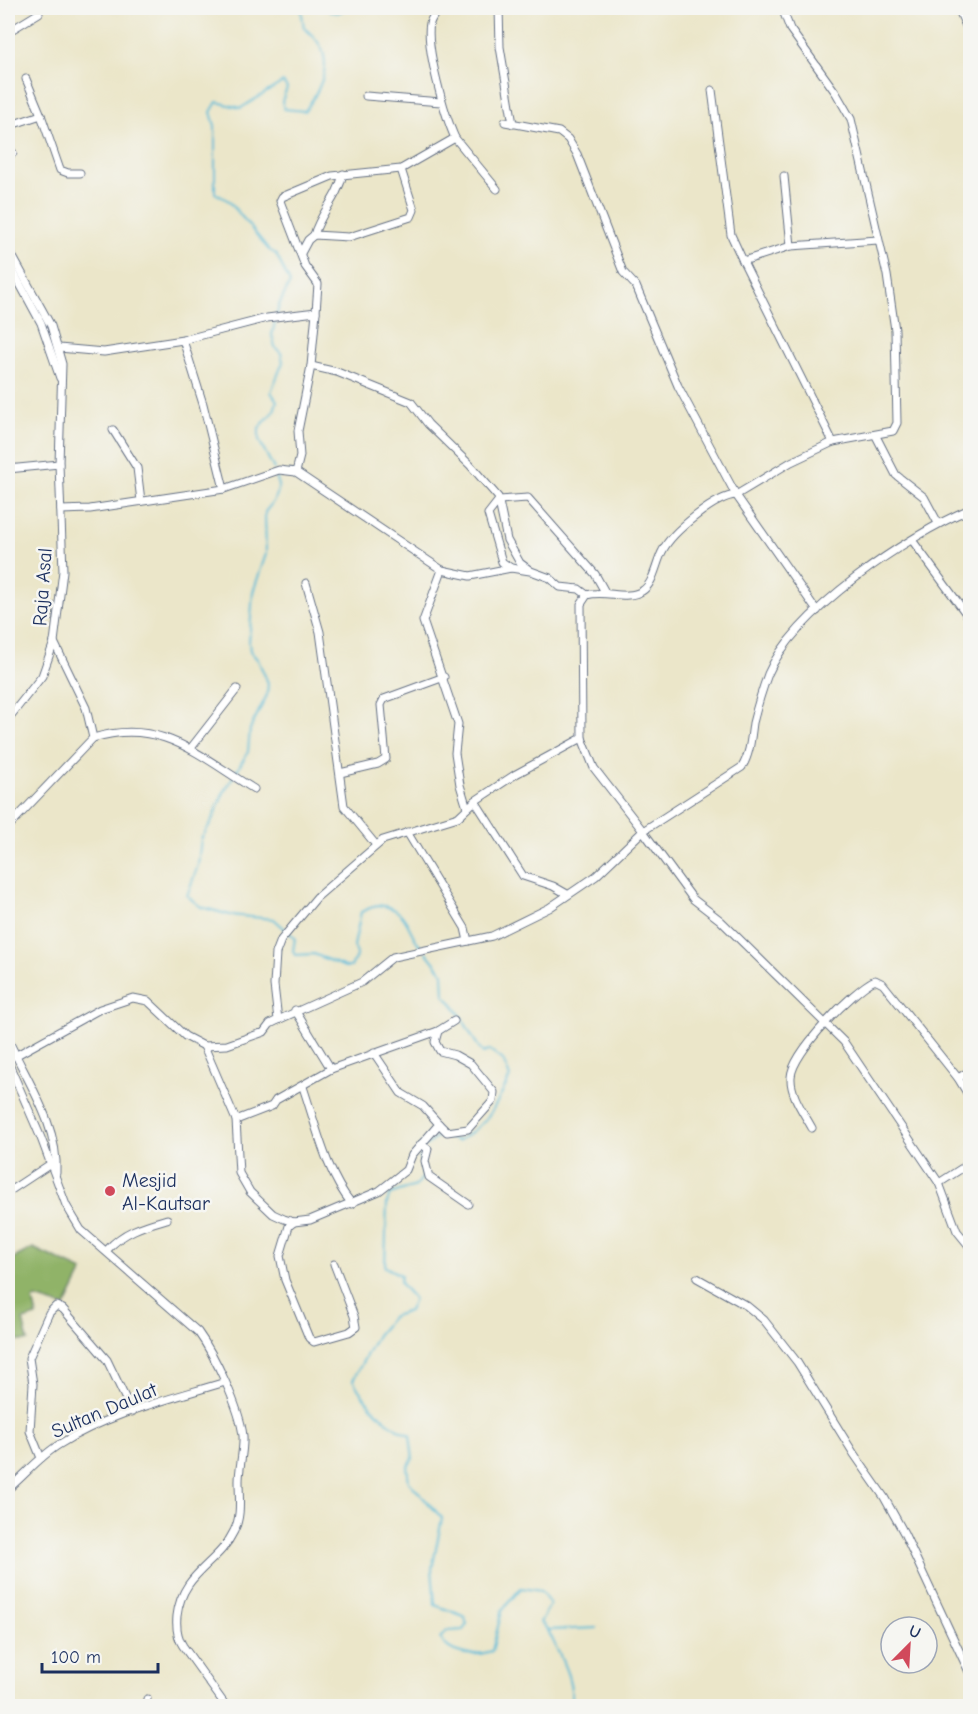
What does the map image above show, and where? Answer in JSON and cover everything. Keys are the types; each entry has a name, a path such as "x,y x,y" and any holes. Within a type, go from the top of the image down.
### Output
{"street":[{"path":"441,8 433,16 430,35 441,102 455,138 497,189"},
{"path":"499,8 500,47 509,123 559,132 568,139 581,164 623,272 636,286 678,386 736,495 817,611"},
{"path":"61,510 224,489 279,470 296,472 442,570 470,576 511,568 531,571 550,578 560,587 579,589 587,595 605,592 632,595 643,591 668,541 727,495 736,495 791,462 833,442 876,436 893,431 897,423 895,330 851,119 836,93 790,29 782,8"},
{"path":"958,8 970,35"},
{"path":"8,32 39,14"},
{"path":"26,79 60,170 80,173"},
{"path":"712,90 730,235 833,442"},
{"path":"366,96 441,102"},
{"path":"8,126 41,115"},
{"path":"296,472 300,456 298,431 311,366 318,284 305,266 280,199 315,181 343,174 401,169 455,138"},
{"path":"314,235 349,237 411,217 414,210 401,169"},
{"path":"301,253 314,235 319,221 337,196 343,174"},
{"path":"784,176 791,246"},
{"path":"743,261 791,246 878,240"},
{"name":"Raja Asal","path":"8,248 51,326 59,348 62,370 59,464 63,572 54,642 86,708 93,738"},
{"name":"Raja Asal","path":"8,262 41,323 60,378"},
{"path":"59,348 104,352 183,340 267,318 316,312"},
{"path":"183,340 224,489"},
{"path":"311,366 346,375 411,402 428,424 470,465 499,500 511,550 531,571"},
{"path":"113,430 137,468 141,501"},
{"path":"876,436 896,475 924,497 938,523"},
{"path":"8,469 59,464"},
{"path":"511,568 502,562 488,519 490,509 499,500 528,498 595,574 605,592"},
{"path":"15,1056 100,1009 133,998 148,1001 185,1036 204,1046 227,1045 264,1032 270,1024 295,1010 362,982 393,957 429,951 508,929 549,908 596,876 643,831 742,767 771,668 788,640 817,611 886,555 938,523 970,509"},
{"path":"912,540 970,619"},
{"path":"442,570 423,621 444,677 458,724 455,753 460,785 467,808"},
{"path":"306,583 320,632 344,806 376,845"},
{"path":"587,595 581,604 582,738 594,768 693,898 720,920 777,978 828,1024 850,1051 939,1182 957,1231 970,1247"},
{"path":"8,719 42,676 54,642"},
{"path":"340,773 378,764 386,759 381,705 384,699 444,677"},
{"path":"191,748 237,689"},
{"path":"8,827 93,738 122,730 143,731 191,748 254,789"},
{"path":"278,1020 274,964 281,940 316,897 376,845 407,832 458,817 475,801 516,774 582,738"},
{"path":"475,801 524,876 553,886 567,894"},
{"path":"407,832 465,928 468,941"},
{"path":"812,1128 795,1097 791,1074 802,1049 828,1024 832,1014 872,981 878,980 958,1078 970,1098"},
{"path":"295,1010 331,1069"},
{"path":"236,1120 272,1106 276,1100 303,1087 331,1069 438,1031 454,1021"},
{"path":"374,1053 402,1093 423,1106 447,1132 468,1129 493,1101 494,1092 471,1064 455,1055 441,1052 435,1042 438,1031"},
{"path":"8,1039 39,1101 57,1160 56,1175"},
{"path":"204,1046 236,1120 236,1161 244,1184 273,1214 294,1222 309,1220 379,1191 406,1170 412,1155 439,1124"},
{"path":"8,1062 37,1127 66,1206 81,1230 198,1332 209,1348 225,1382 243,1436 239,1479 239,1515 234,1531 187,1584 179,1603 177,1623 179,1639 183,1646 226,1707"},
{"path":"958,1078 970,1071"},
{"path":"303,1087 322,1144 344,1194 352,1204"},
{"path":"421,1144 428,1149 425,1161 429,1177 468,1204"},
{"path":"8,1192 57,1160"},
{"path":"939,1182 970,1163"},
{"path":"106,1250 119,1237 132,1230 167,1219"},
{"path":"294,1222 289,1226 289,1232 282,1241 280,1256 285,1280 309,1338 314,1342 349,1332 356,1327 334,1264"},
{"path":"697,1278 747,1306 764,1320 797,1362 854,1454 884,1497 904,1533 970,1674"},
{"path":"41,1458 30,1431 33,1384 29,1358 49,1313 56,1306 63,1309 107,1360 132,1412"},
{"name":"Sultan Daulat","path":"8,1489 41,1458 76,1436 132,1412 225,1382"}],"green space":[{"path":"33,1248 83,1271 65,1307 36,1298 33,1300 37,1316 23,1320 28,1341 16,1341 8,1347 8,1261"}],"waterway":[{"path":"274,469 259,440 259,428 274,411 277,401 271,392 283,362 272,335 279,305 290,283 276,254 269,250 229,201 215,193 215,126 211,112 217,102 241,108 283,82 287,88 282,101 284,109 305,111 318,89 325,68 321,47 304,28 301,8"},
{"path":"325,8 335,12 340,12 345,8"},
{"path":"276,474 277,494 265,512 266,554 253,592 249,642 250,651 258,660 268,683 267,695 250,729 248,752 224,792 211,823 201,839 198,865 187,896 201,907 230,915 274,919 295,938 293,951 295,955 314,954 345,967 351,967 357,954 354,946 361,912 377,905 396,910 402,915 422,948"},
{"path":"426,952 443,973 444,995 456,1008 478,1046 483,1053 490,1050 503,1060 510,1077 490,1114 477,1128 458,1141 439,1135 427,1145"},
{"path":"423,1149 420,1158 423,1177 416,1186 390,1194 387,1203 385,1267 401,1275 400,1283 414,1299 409,1311 393,1316 377,1335 353,1380 377,1413 410,1435 413,1459 407,1467 409,1482 442,1518 432,1569 435,1605 464,1616 467,1624 463,1630 447,1631 440,1638 444,1644 463,1654 492,1651 502,1610 521,1588 541,1591 550,1605 540,1622 548,1630 597,1628"},
{"path":"548,1630 561,1657 571,1687 570,1706"}],"place":[{"name":"Mesjid Al-Kautsar","path":"110,1191"}]}
